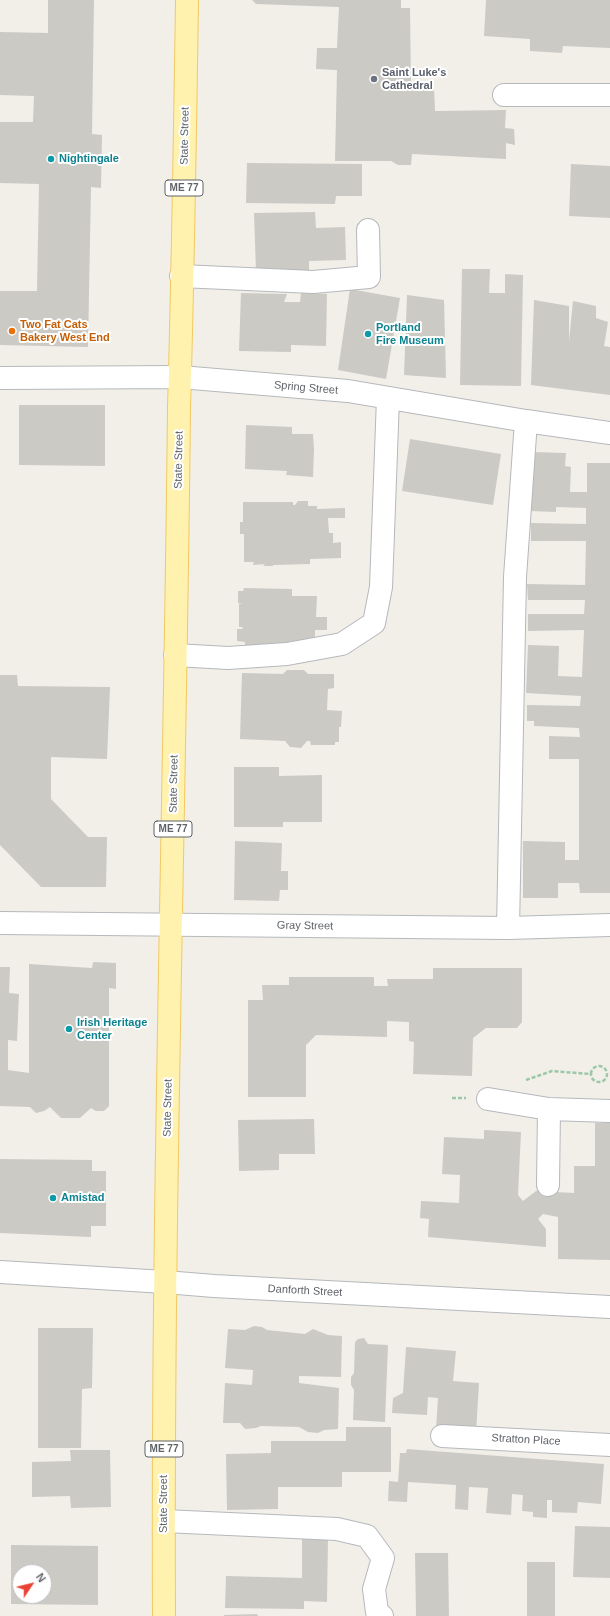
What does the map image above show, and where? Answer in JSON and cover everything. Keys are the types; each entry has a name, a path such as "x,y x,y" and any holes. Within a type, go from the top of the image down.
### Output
{"main road":[{"name":"State Street","path":"164,1616 165,1282 180,377 182,341 181,276 188,0"}],"street":[{"path":"504,96 610,95"},
{"path":"181,276 313,282 369,277 368,230"},
{"name":"Spring Street","path":"0,378 180,377 348,391 526,421 610,433"},
{"path":"175,655 228,658 287,654 342,644 374,623 381,587 388,398"},
{"path":"508,928 515,577 526,421"},
{"name":"Gray Street","path":"0,923 508,928 610,925"},
{"path":"488,1099 549,1109 610,1111"},
{"path":"548,1185 549,1109"},
{"name":"Danforth Street","path":"0,1272 165,1282 220,1287 610,1307"},
{"name":"Stratton Place","path":"442,1436 610,1444"},
{"path":"164,1521 336,1528 367,1536 382,1558 374,1589 377,1612 382,1616"}],"path":[{"path":"598,1066 604,1067 608,1074 604,1081 598,1082 594,1080 590,1074 594,1067 598,1066"}],"building":[{"name":"Nightingale","path":"48,0 94,0 92,134 102,135 101,188 91,187 88,347 0,345 0,291 37,291 39,184 0,183 0,122 33,122 34,96 0,95 0,32 48,33"},
{"name":"Saint Luke's Cathedral","path":"252,0 401,0 401,8 410,8 411,87 434,87 435,111 506,110 505,128 514,129 515,145 506,143 506,159 412,154 411,165 398,165 391,161 335,161 337,70 316,69 317,48 337,48 339,7 256,4"},
{"path":"486,0 610,0 610,48 563,46 562,53 530,51 530,39 484,36"},
{"path":"247,163 362,164 362,196 336,196 335,204 246,203"},
{"path":"571,164 610,166 610,218 569,216"},
{"path":"315,212 316,228 345,227 346,260 309,261 309,271 256,272 254,213"},
{"path":"462,269 490,269 489,293 505,293 505,274 523,275 521,386 460,385"},
{"name":"Portland Fire Museum","path":"350,289 400,298 386,379 338,370"},
{"path":"241,293 287,294 284,302 300,302 301,293 327,294 326,346 291,345 291,352 239,351"},
{"path":"407,295 444,300 446,378 404,375"},
{"path":"534,300 569,306 569,341 573,301 596,306 596,318 608,322 604,346 610,347 610,395 531,385"},
{"path":"19,405 105,405 105,466 19,465"},
{"path":"246,425 292,427 292,434 313,434 313,477 286,475 287,471 245,469"},
{"path":"410,439 501,454 493,505 402,491"},
{"path":"532,452 566,453 565,466 571,467 570,492 587,492 587,463 610,463 610,893 580,893 579,883 558,883 558,898 523,898 523,841 565,842 565,860 579,860 579,759 549,759 549,736 580,737 579,728 534,726 534,721 527,721 527,705 580,706 581,696 526,693 528,645 559,646 558,676 582,677 584,630 528,631 528,614 584,614 585,600 528,600 527,584 585,585 586,541 531,541 531,523 586,524 586,508 556,507 556,512 530,511"},
{"path":"298,501 308,501 308,506 317,506 317,509 345,508 345,518 328,518 329,533 333,533 333,543 341,542 341,558 310,559 310,564 273,566 263,566 265,564 253,565 254,562 244,562 244,534 240,534 240,522 243,522 243,502 293,502 293,505 295,505"},
{"path":"244,588 292,589 292,596 317,596 316,617 327,617 327,630 315,630 315,641 290,641 290,651 245,650 245,642 237,641 237,629 242,629 243,627 239,627 239,604 243,604 238,603 238,591 243,591"},
{"path":"287,670 304,670 308,674 334,674 334,688 328,689 327,710 342,711 341,727 339,727 339,742 335,742 335,745 311,745 310,741 307,741 301,748 290,747 285,741 240,739 242,673 283,674"},
{"path":"0,675 17,675 18,686 110,687 107,759 51,757 51,799 88,837 107,837 106,887 41,887 0,845"},
{"path":"234,767 279,767 279,776 322,775 322,822 283,822 283,827 234,827"},
{"path":"235,841 282,843 281,871 288,871 288,890 280,890 279,901 234,900"},
{"name":"Irish Heritage Center","path":"93,962 116,963 116,989 109,988 109,1106 104,1111 96,1111 91,1108 80,1118 61,1118 50,1107 44,1111 36,1113 30,1107 0,1106 0,967 10,967 9,993 19,994 17,1041 8,1040 8,1070 29,1073 29,964 92,968"},
{"path":"433,968 522,968 522,1022 517,1028 486,1028 473,1038 472,1076 413,1074 414,1042 409,1041 409,1022 387,1021 387,1037 316,1035 306,1045 306,1097 248,1097 248,1000 263,1000 262,985 289,985 289,977 374,977 374,986 388,986 387,979 433,979"},
{"path":"314,1119 315,1154 279,1154 279,1170 239,1171 238,1120"},
{"path":"595,1123 610,1123 610,1260 558,1259 558,1217 543,1214 538,1219 546,1229 546,1247 428,1237 429,1219 420,1218 421,1201 459,1203 460,1175 442,1174 444,1137 484,1139 484,1130 521,1132 518,1195 523,1201 536,1191 574,1193 574,1166 595,1166"},
{"name":"Amistad","path":"0,1159 92,1160 92,1171 106,1171 106,1226 91,1226 91,1237 0,1233"},
{"path":"254,1326 262,1327 267,1330 305,1334 313,1329 328,1335 342,1336 341,1377 299,1376 299,1383 339,1388 338,1429 324,1430 318,1433 308,1432 299,1427 261,1426 245,1429 240,1423 223,1423 225,1383 252,1385 253,1370 225,1368 228,1329 245,1330"},
{"path":"38,1328 93,1328 92,1388 82,1389 81,1448 38,1448"},
{"path":"364,1338 368,1344 388,1345 385,1422 353,1420 354,1390 351,1385 351,1377 354,1373 355,1342 358,1339"},
{"path":"406,1347 456,1351 453,1381 479,1383 476,1433 436,1430 438,1398 428,1397 427,1415 392,1413 393,1398 403,1393"},
{"path":"346,1427 391,1427 391,1472 342,1472 342,1487 278,1487 278,1509 227,1510 226,1454 271,1453 271,1441 346,1441"},
{"path":"407,1449 604,1464 601,1504 578,1502 577,1513 552,1512 552,1500 547,1500 547,1518 533,1517 533,1512 522,1511 523,1495 512,1494 511,1515 486,1513 488,1488 469,1487 468,1510 455,1509 456,1485 408,1482 407,1502 388,1501 389,1481 398,1482 400,1453 406,1453"},
{"path":"70,1450 110,1450 111,1507 71,1508 70,1496 32,1497 32,1462 71,1461"},
{"path":"575,1526 610,1527 610,1578 573,1577"},
{"path":"302,1539 328,1540 327,1602 304,1601 304,1609 225,1608 226,1576 302,1578"},
{"path":"11,1545 98,1546 98,1605 11,1604"},
{"path":"415,1553 448,1553 449,1616 416,1616"},
{"path":"527,1562 555,1562 555,1616 527,1616"},
{"path":"257,1614 258,1616 224,1616 224,1615"}],"place":[{"name":"Saint Luke's Cathedral","path":"374,79"},
{"name":"Nightingale","path":"51,159"},
{"name":"Two Fat Cats Bakery West End","path":"12,331"},
{"name":"Portland Fire Museum","path":"368,334"},
{"name":"Irish Heritage Center","path":"69,1029"},
{"name":"Amistad","path":"53,1198"}]}
